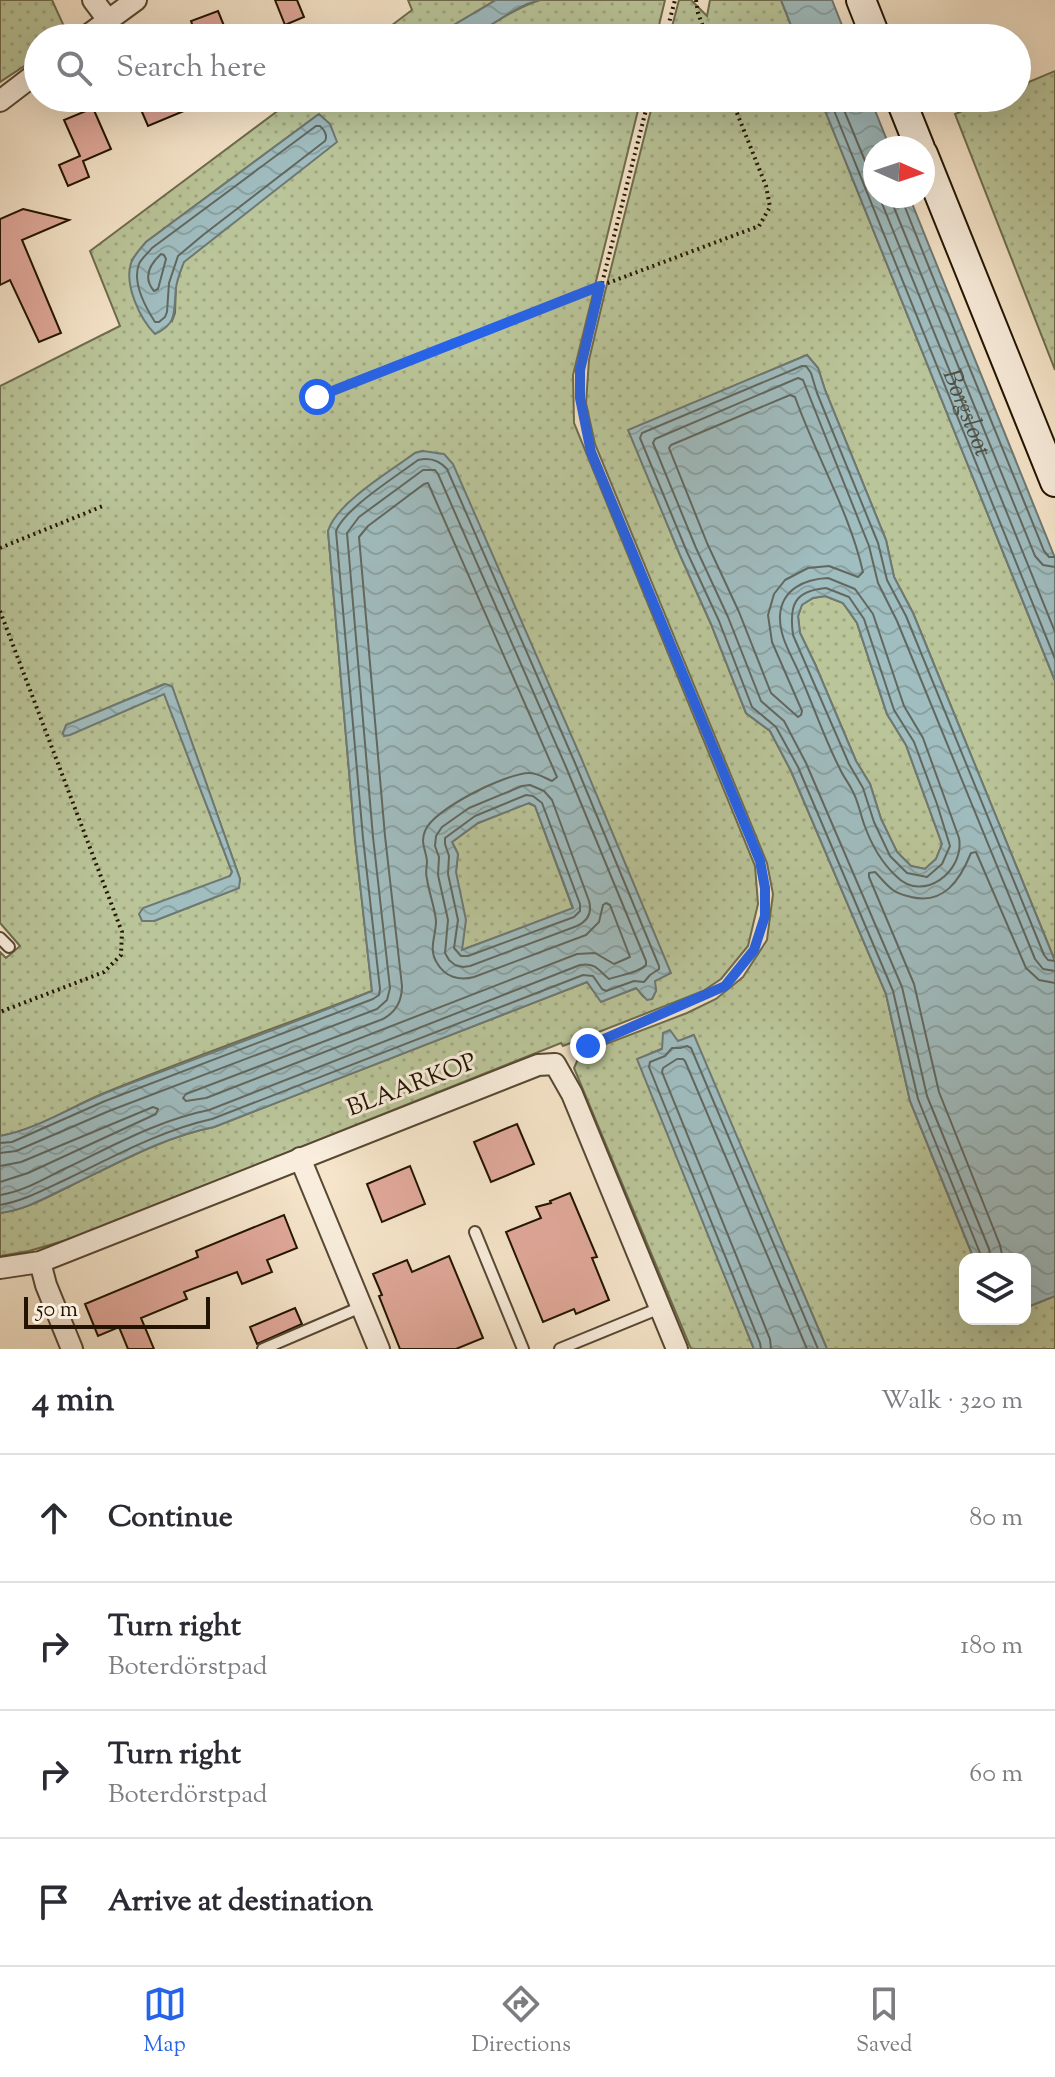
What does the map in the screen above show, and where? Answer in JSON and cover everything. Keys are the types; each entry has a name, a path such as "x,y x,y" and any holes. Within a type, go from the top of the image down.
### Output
{"street":[{"path":"93,0 108,20"},
{"path":"103,24 136,0"},
{"path":"861,0 870,24"},
{"path":"0,101 24,83"},
{"path":"906,112 915,136"},
{"path":"935,184 1055,482"},
{"path":"555,1064 572,1094 677,1349"},
{"name":"BLAARKOP","path":"0,1268 40,1262 538,1065 555,1064"},
{"path":"300,1158 379,1349"},
{"path":"40,1262 72,1349"}],"lane":[{"path":"0,938 9,947"},
{"path":"475,1232 523,1349"},
{"path":"263,1349 361,1307"},
{"path":"560,1349 660,1308"}],"path":[{"path":"669,24 675,0"},
{"path":"696,0 702,24"},
{"path":"555,1064 600,1040 725,986 754,950 765,916 765,888 760,861 591,452 580,398 580,370 645,112"},
{"path":"317,397 759,226 770,207 766,186 737,112"},
{"path":"0,548 103,506"},
{"path":"0,611 122,932 121,955 104,972 0,1012"}],"green space":[{"path":"0,0 52,0 63,24 24,24 24,66 0,82"},
{"path":"408,0 496,0 456,24 394,24 412,10"},
{"path":"540,0 665,0 659,24 493,24"},
{"path":"679,0 691,0 707,16 710,0 781,0 790,24 673,24"},
{"path":"1055,71 1055,370 955,114 1031,112 1031,81"},
{"path":"276,112 638,112 573,375 574,423 755,866 758,904 748,946 721,979 703,991 563,1046 561,1043 70,1239 0,1256 0,1213 36,1202 158,1144 214,1127 587,982 601,1001 637,988 645,998 652,999 656,990 423,451 415,453 347,504 328,531 355,839 372,991 135,1080 26,1129 0,1136 0,952 6,958 20,946 0,923 0,386 120,326 90,251","holes":["319,114 207,242 183,262 176,285 172,321 132,260 146,242","164,684 172,687 240,879 238,888 154,921 143,921 230,876 232,872 164,693 63,733 67,725"]},
{"path":"650,112 826,112 1055,681 1055,961 913,613 894,577 886,540 818,368 807,355 629,430 746,713 770,731 791,771 886,994 910,1101 972,1253 959,1253 959,1325 1031,1325 1031,1306 1055,1296 1055,1349 827,1349 693,1035 638,1059 754,1349 691,1349 574,1068 585,1052 687,1013 716,999 743,977 767,940 773,894 767,863 595,444 586,403 589,360"},
{"path":"825,596 843,603 857,623 887,714 906,745 942,844 936,859 925,869 911,866 897,852 881,819 870,784 856,761 800,633 798,616 802,604"},
{"path":"528,803 535,806 573,909 462,950 456,872 458,854 452,842 478,823"}],"water":[{"path":"496,0 540,0 492,24 456,24"},
{"path":"781,0 832,0 841,24 790,24"},
{"path":"826,112 876,112 885,136 863,136 863,205"},
{"path":"319,114 330,124 337,142 184,262 171,320 155,334 139,311 132,291 129,272 136,254 146,242"},
{"name":"Borgsloot","path":"864,208 914,208 1055,558 1055,681"},
{"path":"807,355 818,368 886,540 894,577 913,613 1055,961 1055,1296 1031,1306 1031,1253 972,1253 910,1101 886,994 791,771 770,731 746,713 628,430","holes":["825,596 843,603 857,623 887,714 906,745 942,844 936,859 925,869 911,866 897,852 881,819 870,784 856,761 800,633 798,616 802,605 813,598"]},
{"path":"415,453 444,454 453,464 671,973 655,981 656,991 652,999 647,1000 636,988 601,1002 587,982 214,1127 158,1144 36,1202 0,1213 0,1136 28,1128 108,1092 372,991 355,839 328,531 333,520 353,498","holes":["529,803 535,806 573,908 462,950 466,920 456,872 458,854 452,842 478,823"]},
{"path":"165,684 172,686 240,879 239,888 154,921 142,921 139,914 143,908 230,876 232,872 164,694 70,735 64,736 63,733 66,725"},
{"path":"670,1030 678,1041 694,1035 827,1349 754,1349 637,1059 662,1049 663,1033"}],"building":[{"path":"275,0 297,0 304,17 285,24"},
{"path":"218,11 223,24 192,24 191,21"},
{"path":"83,112 95,112 111,149 83,161 89,177 68,186 59,165 80,156 64,120"},
{"path":"142,112 182,112 148,126"},
{"path":"23,209 69,220 22,240 61,333 39,342 10,280 0,285 0,219"},
{"path":"517,1124 534,1164 491,1182 474,1142"},
{"path":"410,1166 425,1204 382,1222 367,1184"},
{"path":"570,1193 597,1257 592,1258 609,1300 576,1314 574,1309 543,1322 506,1232 541,1218 536,1207"},
{"path":"284,1215 297,1248 267,1260 272,1272 242,1284 237,1272 184,1292 187,1299 141,1318 154,1349 128,1349 119,1327 98,1336 85,1304 198,1257 196,1251"},
{"path":"449,1256 483,1338 456,1349 400,1349 373,1274 407,1260 412,1272"},
{"path":"295,1308 302,1324 257,1344 250,1327"}],"route":[{"path":"317,397 600,286 580,370 580,398 591,452 760,861 765,888 765,916 754,950 725,986 588,1046"}]}
